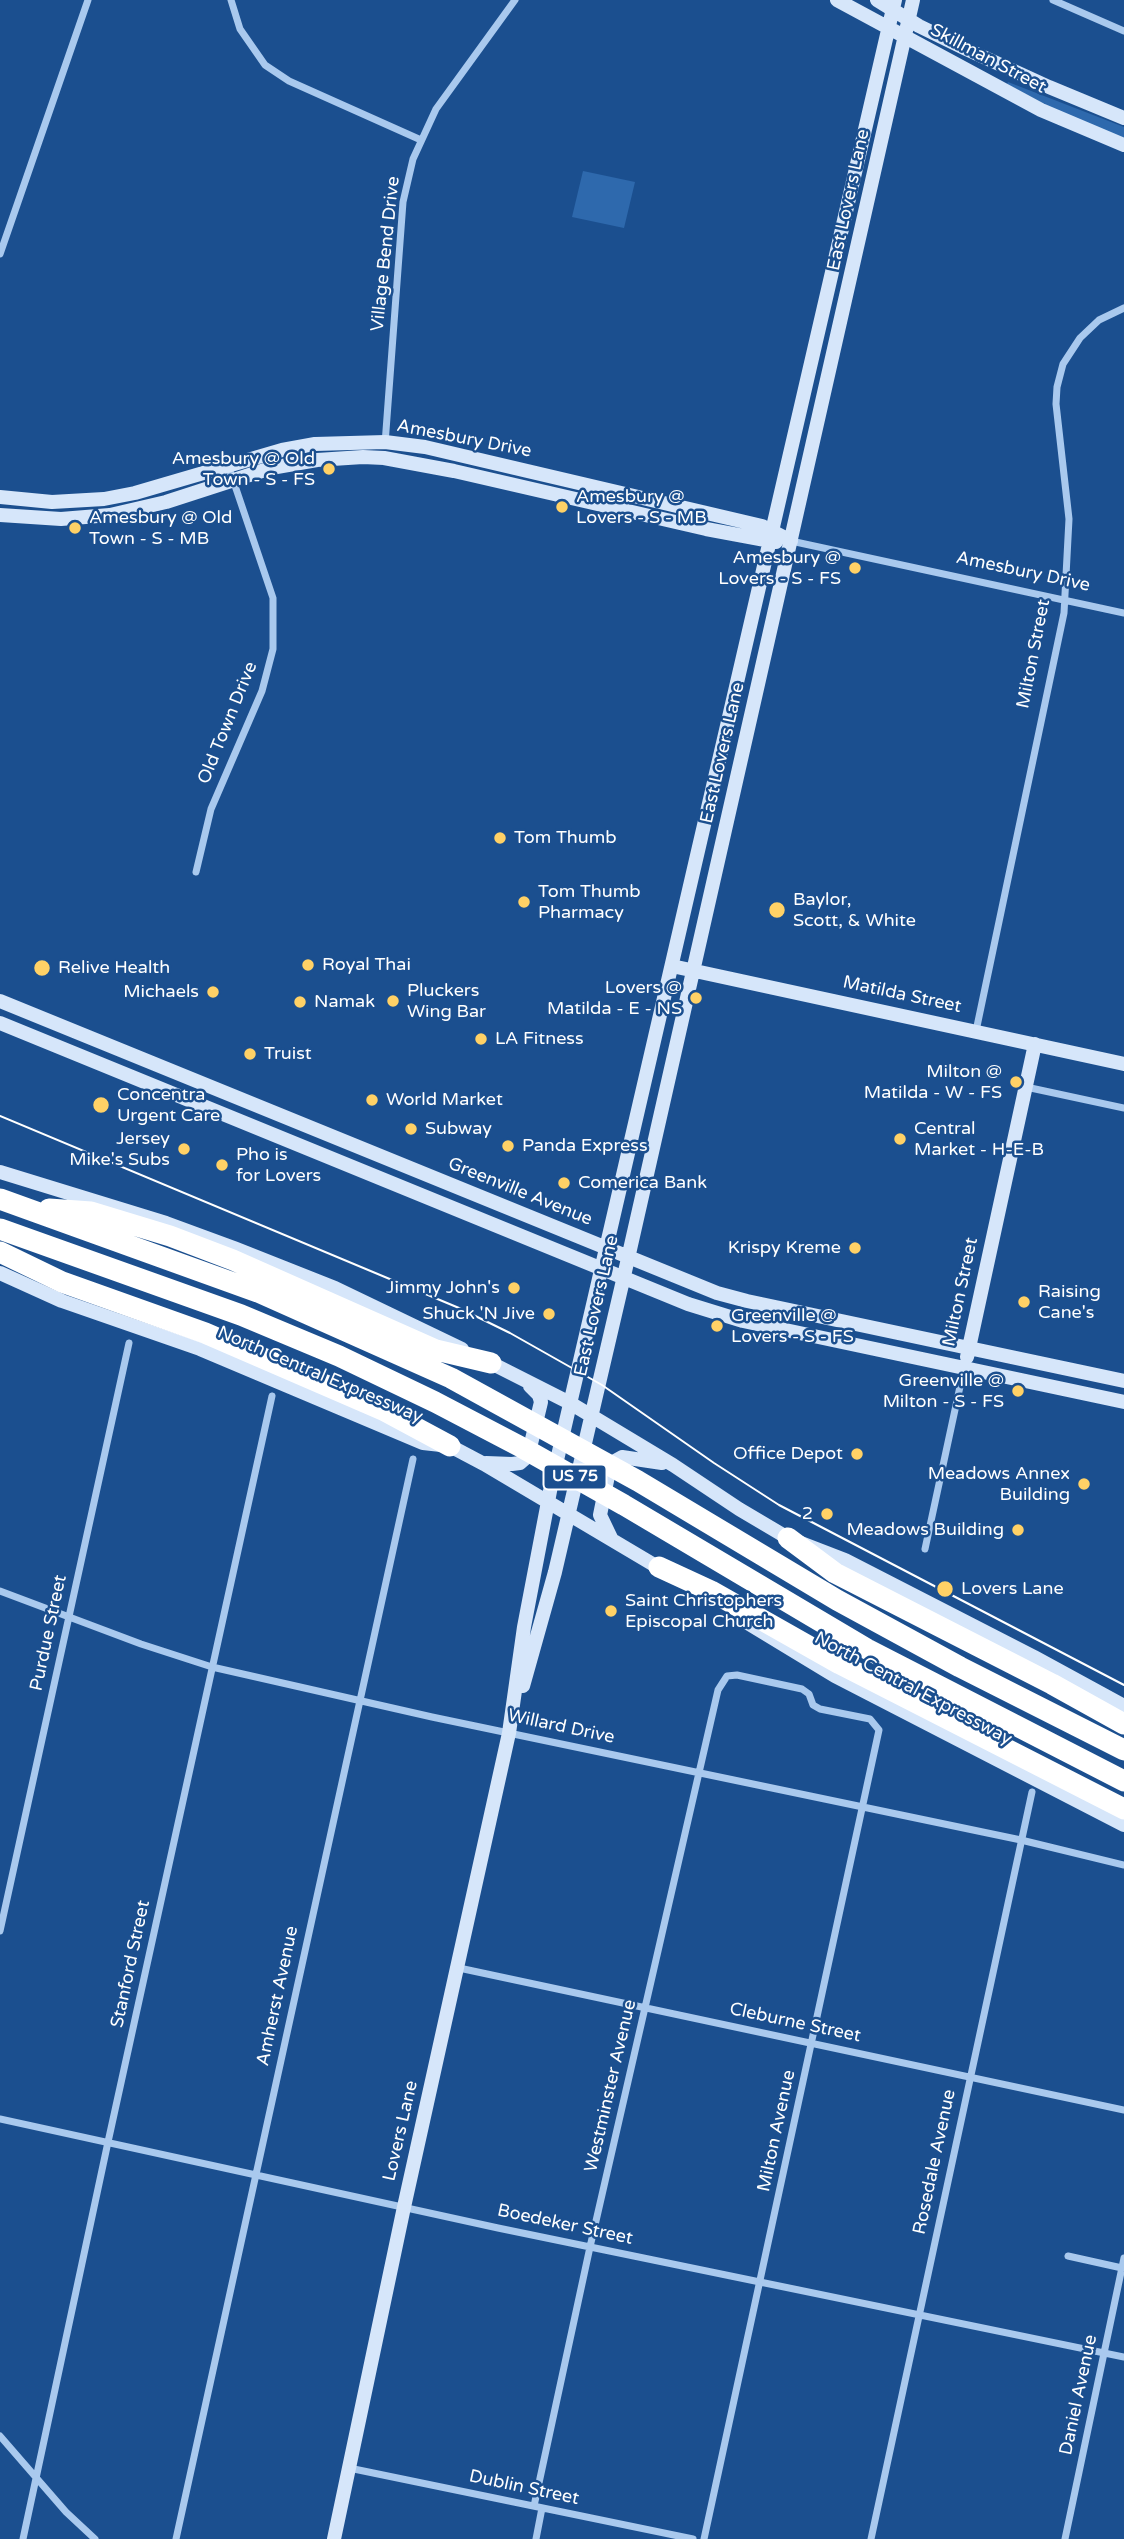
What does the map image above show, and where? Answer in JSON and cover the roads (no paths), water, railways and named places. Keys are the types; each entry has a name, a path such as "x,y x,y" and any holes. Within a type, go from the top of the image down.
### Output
{"highway":[{"name":"US 75","path":"0,1199 258,1292 451,1378 638,1481 847,1606 1124,1750"},
{"path":"23,1208 91,1212 170,1236 233,1260 436,1349 491,1363"},
{"name":"North Central Expressway","path":"0,1229 252,1320 339,1356 435,1402 601,1492 867,1649 1124,1781"},
{"path":"0,1252 62,1282 253,1353 383,1410 450,1446"},
{"path":"788,1538 835,1573 1052,1684 1124,1724"},
{"path":"659,1567 711,1591 840,1664 1124,1809"}],"main road":[{"name":"Skillman Street","path":"837,0 1041,110 1124,145"},
{"name":"Skillman Street","path":"877,0 894,5 909,19 1010,70 1124,118"},
{"name":"East Lovers Lane","path":"570,1507 847,300 913,0"},
{"name":"East Lovers Lane","path":"548,1502 894,5"},
{"path":"825,295 847,300"},
{"name":"Amesbury Drive","path":"0,515 61,519 141,509 230,472 316,444 385,442 425,447 579,483 791,541"},
{"name":"Amesbury Drive","path":"0,497 52,502 87,500 135,494 230,472 317,460 384,458 575,499 770,536"},
{"path":"575,499 579,483"},
{"path":"87,500 87,517"},
{"path":"721,752 742,756"},
{"name":"Matilda Street","path":"672,966 1124,1064"},
{"name":"Greenville Avenue","path":"0,1001 717,1293 1124,1381"},
{"path":"0,1023 688,1304 743,1321 1124,1402"},
{"name":"Milton Street","path":"964,1367 1035,1044"},
{"path":"133,1078 140,1058"},
{"path":"0,1172 166,1223 335,1288 526,1380 589,1423 673,1465 788,1538 845,1560 1124,1706"},
{"name":"North Central Expressway","path":"0,1273 62,1301 200,1349 423,1443 450,1446 548,1502 570,1507 613,1540 835,1676 1124,1825"},
{"path":"484,1464 520,1463 528,1455 540,1410 539,1395 526,1380"},
{"path":"613,1540 600,1510 610,1466 617,1459 628,1457 673,1465"},
{"name":"Lovers Lane","path":"334,2539 509,1733 524,1627 548,1502"},
{"name":"Lovers Lane","path":"509,1733 544,1616 570,1507"}],"street":[{"path":"0,254 88,0"},
{"path":"231,0 240,29 265,65 289,81 421,139"},
{"name":"Village Bend Drive","path":"384,458 403,202 413,159 436,109 515,0"},
{"path":"1053,0 1124,31"},
{"name":"Milton Street","path":"976,1031 1062,626 1069,519 1056,404 1057,387 1063,364 1080,338 1099,320 1124,308"},
{"name":"Old Town Drive","path":"196,872 211,809 262,691 273,649 273,598 230,472"},
{"name":"Amesbury Drive","path":"791,541 1124,613"},
{"path":"1025,1087 1124,1108"},
{"name":"Purdue Street","path":"0,1931 129,1343"},
{"name":"Milton Street","path":"925,1549 964,1367"},
{"name":"Stanford Street","path":"23,2539 272,1396"},
{"name":"Amherst Avenue","path":"176,2539 413,1459"},
{"name":"Willard Drive","path":"0,1591 212,1667 509,1733 1021,1840 1124,1865"},
{"name":"Westminster Avenue","path":"536,2539 538,2507 590,2247 718,1690 727,1676 737,1675 802,1689 809,1694 813,1705 820,1709 870,1718 879,1730"},
{"name":"Milton Avenue","path":"704,2539 879,1730"},
{"name":"Rosedale Avenue","path":"871,2539 1032,1792"},
{"name":"Cleburne Street","path":"459,1968 1124,2110"},
{"name":"Boedeker Street","path":"0,2119 590,2247 1124,2357"},
{"path":"1068,2256 1122,2268"},
{"name":"Daniel Avenue","path":"1065,2539 1124,2258"},
{"path":"0,2436 95,2539"},
{"name":"Dublin Street","path":"349,2468 693,2539"}],"tram line":[{"path":"0,1116 459,1308 510,1333 602,1385 779,1505 1124,1685"}],"place":[{"name":"Amesbury @ Old Town - S - FS","path":"329,469"},
{"name":"Amesbury @ Lovers - S - MB","path":"562,507"},
{"name":"Amesbury @ Old Town - S - MB","path":"75,528"},
{"name":"Amesbury @ Lovers - S - FS","path":"855,568"},
{"name":"Tom Thumb","path":"500,838"},
{"name":"Tom Thumb Pharmacy","path":"524,902"},
{"name":"Baylor, Scott, & White","path":"777,910"},
{"name":"Royal Thai","path":"308,965"},
{"name":"Relive Health","path":"42,968"},
{"name":"Michaels","path":"213,992"},
{"name":"Lovers @ Matilda - E - NS","path":"696,998"},
{"name":"Pluckers Wing Bar","path":"393,1001"},
{"name":"Namak","path":"300,1002"},
{"name":"LA Fitness","path":"481,1039"},
{"name":"Truist","path":"250,1054"},
{"name":"Milton @ Matilda - W - FS","path":"1016,1082"},
{"name":"World Market","path":"372,1100"},
{"name":"Concentra Urgent Care","path":"101,1105"},
{"name":"Subway","path":"411,1129"},
{"name":"Central Market - H-E-B","path":"900,1139"},
{"name":"Panda Express","path":"508,1146"},
{"name":"Jersey Mike's Subs","path":"184,1149"},
{"name":"Pho is for Lovers","path":"222,1165"},
{"name":"Comerica Bank","path":"564,1183"},
{"name":"Krispy Kreme","path":"855,1248"},
{"name":"Jimmy John's","path":"514,1288"},
{"name":"Raising Cane's","path":"1024,1302"},
{"name":"Shuck 'N Jive","path":"549,1314"},
{"name":"Greenville @ Lovers - S - FS","path":"717,1326"},
{"name":"Greenville @ Milton - S - FS","path":"1018,1391"},
{"name":"Office Depot","path":"857,1454"},
{"name":"Meadows Annex Building","path":"1084,1484"},
{"name":"2","path":"827,1514"},
{"name":"Meadows Building","path":"1018,1530"},
{"name":"Lovers Lane","path":"945,1589"},
{"name":"Saint Christophers Episcopal Church","path":"611,1611"}]}
